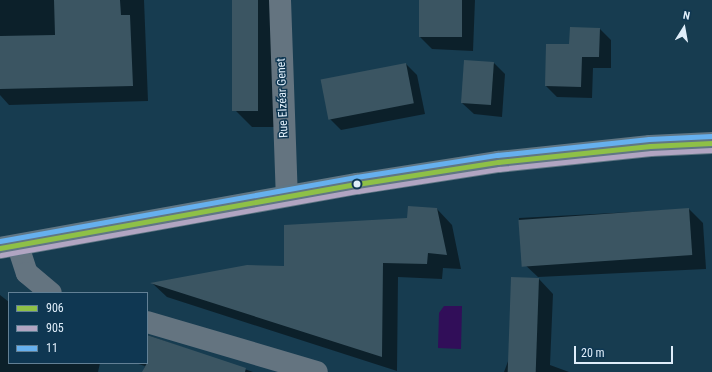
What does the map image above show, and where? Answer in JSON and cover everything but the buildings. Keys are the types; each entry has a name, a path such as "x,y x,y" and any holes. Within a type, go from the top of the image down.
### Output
{"main road":[{"path":"9,247 287,196 498,162 650,146 712,143"}],"street":[{"name":"Rue Elzéar Genet","path":"280,0 287,196"},
{"path":"9,247 27,273 50,292"},
{"path":"148,322 317,372"}],"shaded area":[{"path":"444,306 462,306 461,349 438,348 439,313"}],"transit line":[{"name":"11","path":"0,241 356,177 497,155 649,139 712,136"},
{"name":"906","path":"0,248 357,184 498,162 650,146 712,143"},
{"name":"905","path":"1,255 358,191 499,169 651,153 712,150"}]}
